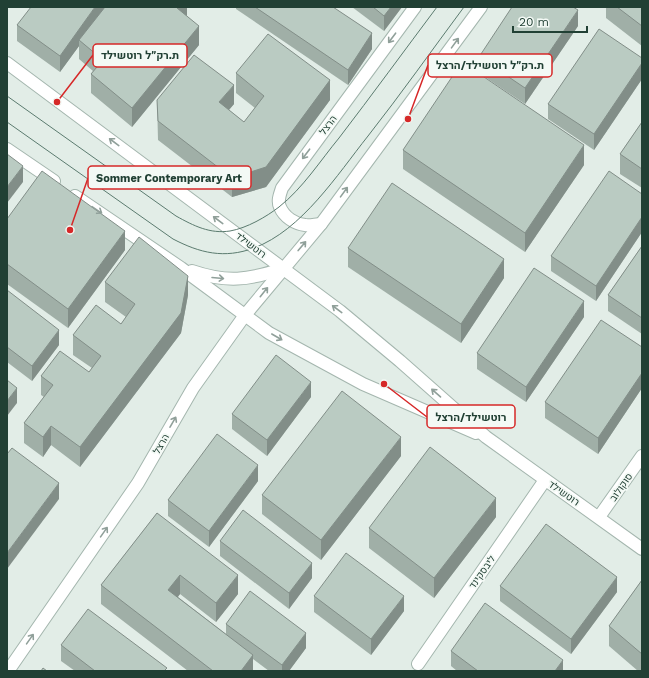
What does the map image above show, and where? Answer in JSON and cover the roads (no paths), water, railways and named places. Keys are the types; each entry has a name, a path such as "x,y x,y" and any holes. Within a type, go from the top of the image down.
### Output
{"street":[{"name":"הרצל","path":"321,224 306,226 294,222 286,215 280,206 279,198 282,188 415,7"},
{"name":"הרצל","path":"8,671 138,483 193,388 245,315 321,224 481,7"},
{"name":"רוטשילד","path":"7,63 340,311 400,361 486,437 642,549"},
{"name":"רוטשילד","path":"7,149 181,268 269,333 363,384 486,437"},
{"path":"181,268 209,277 234,279 258,277 282,269"},
{"name":"סוקולוב","path":"599,518 642,456"},
{"name":"ליבסקינד","path":"418,664 545,480"}],"tram line":[{"path":"7,96 176,216 189,223 209,230 223,232 230,231 250,225 288,200 311,174 339,138 437,7"},
{"path":"7,122 173,239 193,248 212,253 222,254 243,251 254,248 271,240 303,215 317,200 380,120 464,7"}],"place":[{"name":"ת.רק״ל רוטשילד","path":"57,102"},
{"name":"ת.רק״ל רוטשילד/הרצל","path":"408,119"},
{"name":"Sommer Contemporary Art","path":"70,230"},
{"name":"רוטשילד/הרצל","path":"384,384"}]}
